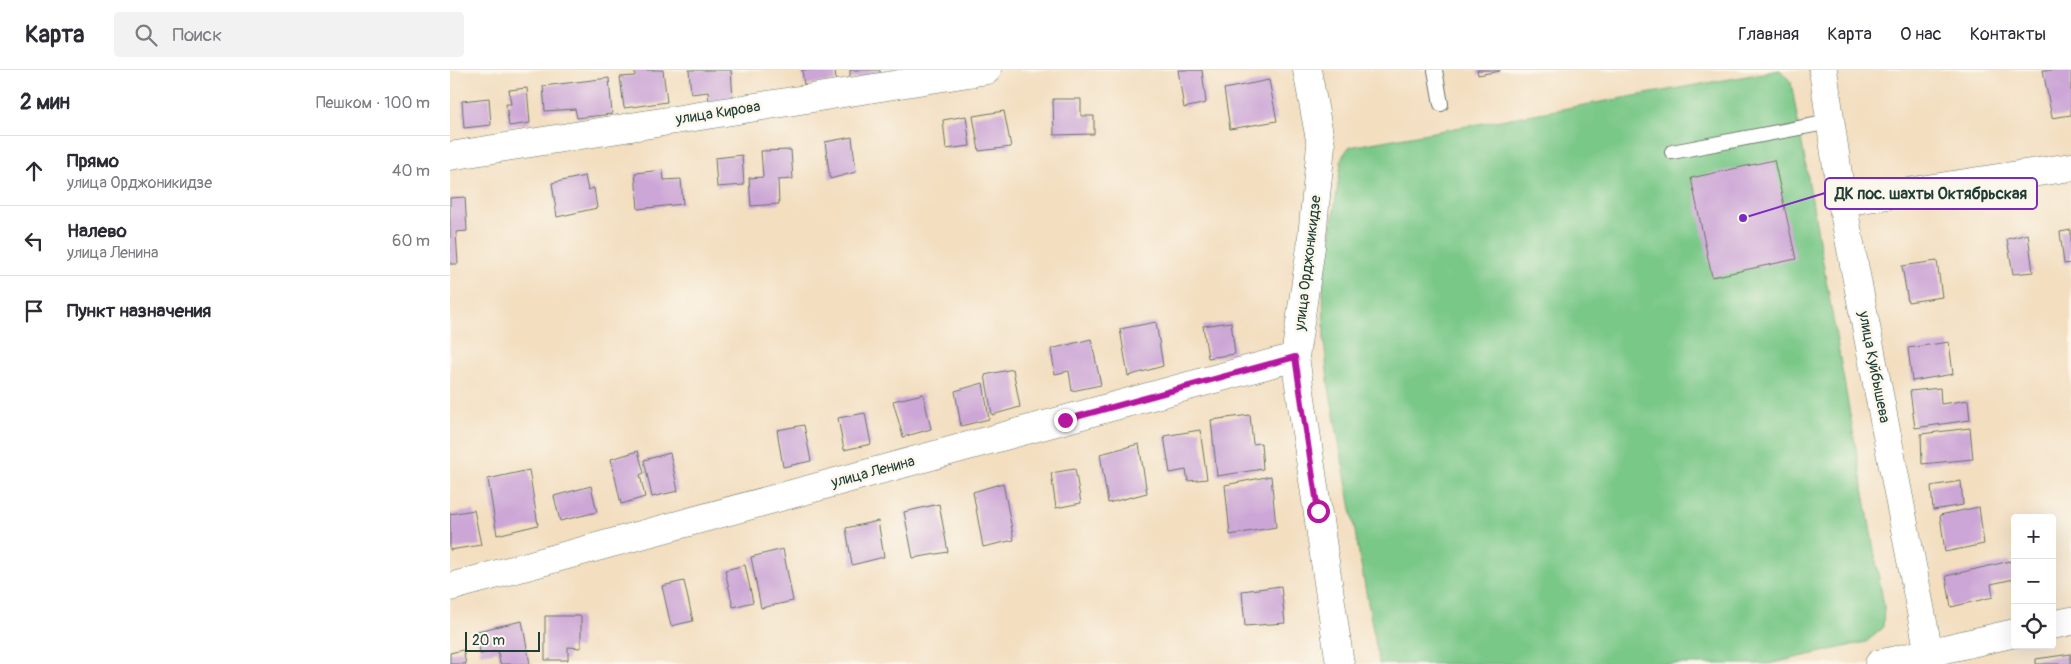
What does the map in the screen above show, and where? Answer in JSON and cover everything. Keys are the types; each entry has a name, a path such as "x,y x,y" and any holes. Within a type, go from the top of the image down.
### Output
{"street":[{"name":"улица Кирова","path":"450,156 987,70"},
{"name":"улица Орджоникидзе","path":"1307,70 1321,145 1312,238 1295,357 1340,664"},
{"name":"улица Куйбышева","path":"1823,70 1842,202 1930,658"},
{"path":"1842,202 2071,167"},
{"name":"улица Ленина","path":"450,587 1295,357"},
{"path":"2056,624 2071,620"},
{"path":"1880,664 1930,658 2011,634"}],"lane":[{"path":"1435,70 1441,104"},
{"path":"1672,152 1830,122"}],"green space":[{"path":"1780,70 1791,82 1884,606 1883,628 1866,642 1769,664 1379,664 1328,382 1324,339 1323,285 1342,157 1349,147"}],"building":[{"path":"635,70 663,70 667,102 624,108 620,77 635,76"},
{"path":"689,70 731,70 733,99 709,102 708,92 691,94"},
{"path":"802,70 835,70 836,81 804,85"},
{"path":"850,70 880,70 880,75 850,79"},
{"path":"1178,70 1202,70 1206,103 1184,108"},
{"path":"1477,70 1500,70 1500,71 1478,75"},
{"path":"2043,70 2071,70 2071,115 2052,118"},
{"path":"609,78 612,114 577,118 575,109 545,111 543,86"},
{"path":"1269,80 1277,121 1230,129 1224,89"},
{"path":"527,88 530,123 509,126 506,104 511,104 509,90"},
{"path":"489,98 491,125 464,128 462,101"},
{"path":"1053,99 1081,99 1081,116 1094,116 1094,134 1054,135"},
{"path":"1004,111 1011,147 979,151 973,116"},
{"path":"966,116 970,146 946,149 943,120"},
{"path":"852,137 856,172 830,179 825,142"},
{"path":"791,150 793,179 778,180 779,204 751,206 749,178 763,177 761,151"},
{"path":"742,155 744,185 717,187 715,158"},
{"path":"1774,160 1796,259 1712,277 1691,178"},
{"path":"663,170 664,180 681,179 683,204 638,209 635,173"},
{"path":"585,176 588,190 594,188 597,208 557,217 552,183"},
{"path":"465,197 467,231 456,232 458,264 450,264 450,198"},
{"path":"2071,230 2071,263 2064,264 2060,232"},
{"path":"2028,234 2033,272 2013,274 2007,239"},
{"path":"1937,261 1942,297 1908,302 1902,266"},
{"path":"1156,322 1163,366 1128,376 1120,329"},
{"path":"1231,322 1235,354 1208,358 1203,326"},
{"path":"1091,339 1101,385 1072,391 1069,371 1055,374 1051,349"},
{"path":"1949,342 1953,374 1912,381 1908,348"},
{"path":"1013,369 1020,407 992,415 985,375"},
{"path":"983,383 989,419 961,426 955,391"},
{"path":"1940,388 1941,404 1968,400 1970,420 1915,428 1910,391"},
{"path":"923,394 931,429 903,437 893,401"},
{"path":"865,413 871,444 844,450 838,418"},
{"path":"1250,415 1253,444 1261,443 1263,469 1217,476 1211,420"},
{"path":"804,425 811,461 783,467 777,430"},
{"path":"1970,428 1973,459 1922,464 1921,434"},
{"path":"1200,430 1207,479 1188,481 1186,470 1170,473 1164,436"},
{"path":"1139,444 1147,493 1108,503 1100,454"},
{"path":"638,451 644,473 640,475 645,497 621,504 611,459"},
{"path":"670,453 678,491 652,497 644,460"},
{"path":"1075,469 1081,503 1056,508 1051,473"},
{"path":"529,470 538,525 497,535 488,479"},
{"path":"1271,476 1276,527 1230,535 1225,485"},
{"path":"1961,481 1963,505 1933,510 1931,486"},
{"path":"1003,483 1014,540 983,547 973,492"},
{"path":"591,486 597,512 560,521 554,496"},
{"path":"939,504 948,552 913,558 904,512"},
{"path":"1979,507 1984,544 1945,552 1940,515"},
{"path":"474,510 481,545 450,550 450,514"},
{"path":"878,521 884,557 852,565 846,528"},
{"path":"783,549 793,601 761,608 751,557"},
{"path":"2010,561 2011,566 2011,580 1991,584 1993,597 1951,607 1946,576"},
{"path":"745,565 753,602 733,607 725,570"},
{"path":"684,581 693,621 671,626 662,586"},
{"path":"1281,586 1285,623 1245,626 1242,591"},
{"path":"545,616 581,616 581,648 568,647 568,660 545,660"},
{"path":"522,621 530,664 500,664 498,651 480,654 477,631"},
{"path":"463,650 466,664 450,664 450,653"},
{"path":"2071,654 2071,664 2036,664 2036,659"}],"place":[{"name":"ДК пос. шахты Октябрьская","path":"1743,218"}],"route":[{"path":"1065,420 1295,357 1318,511"}]}
